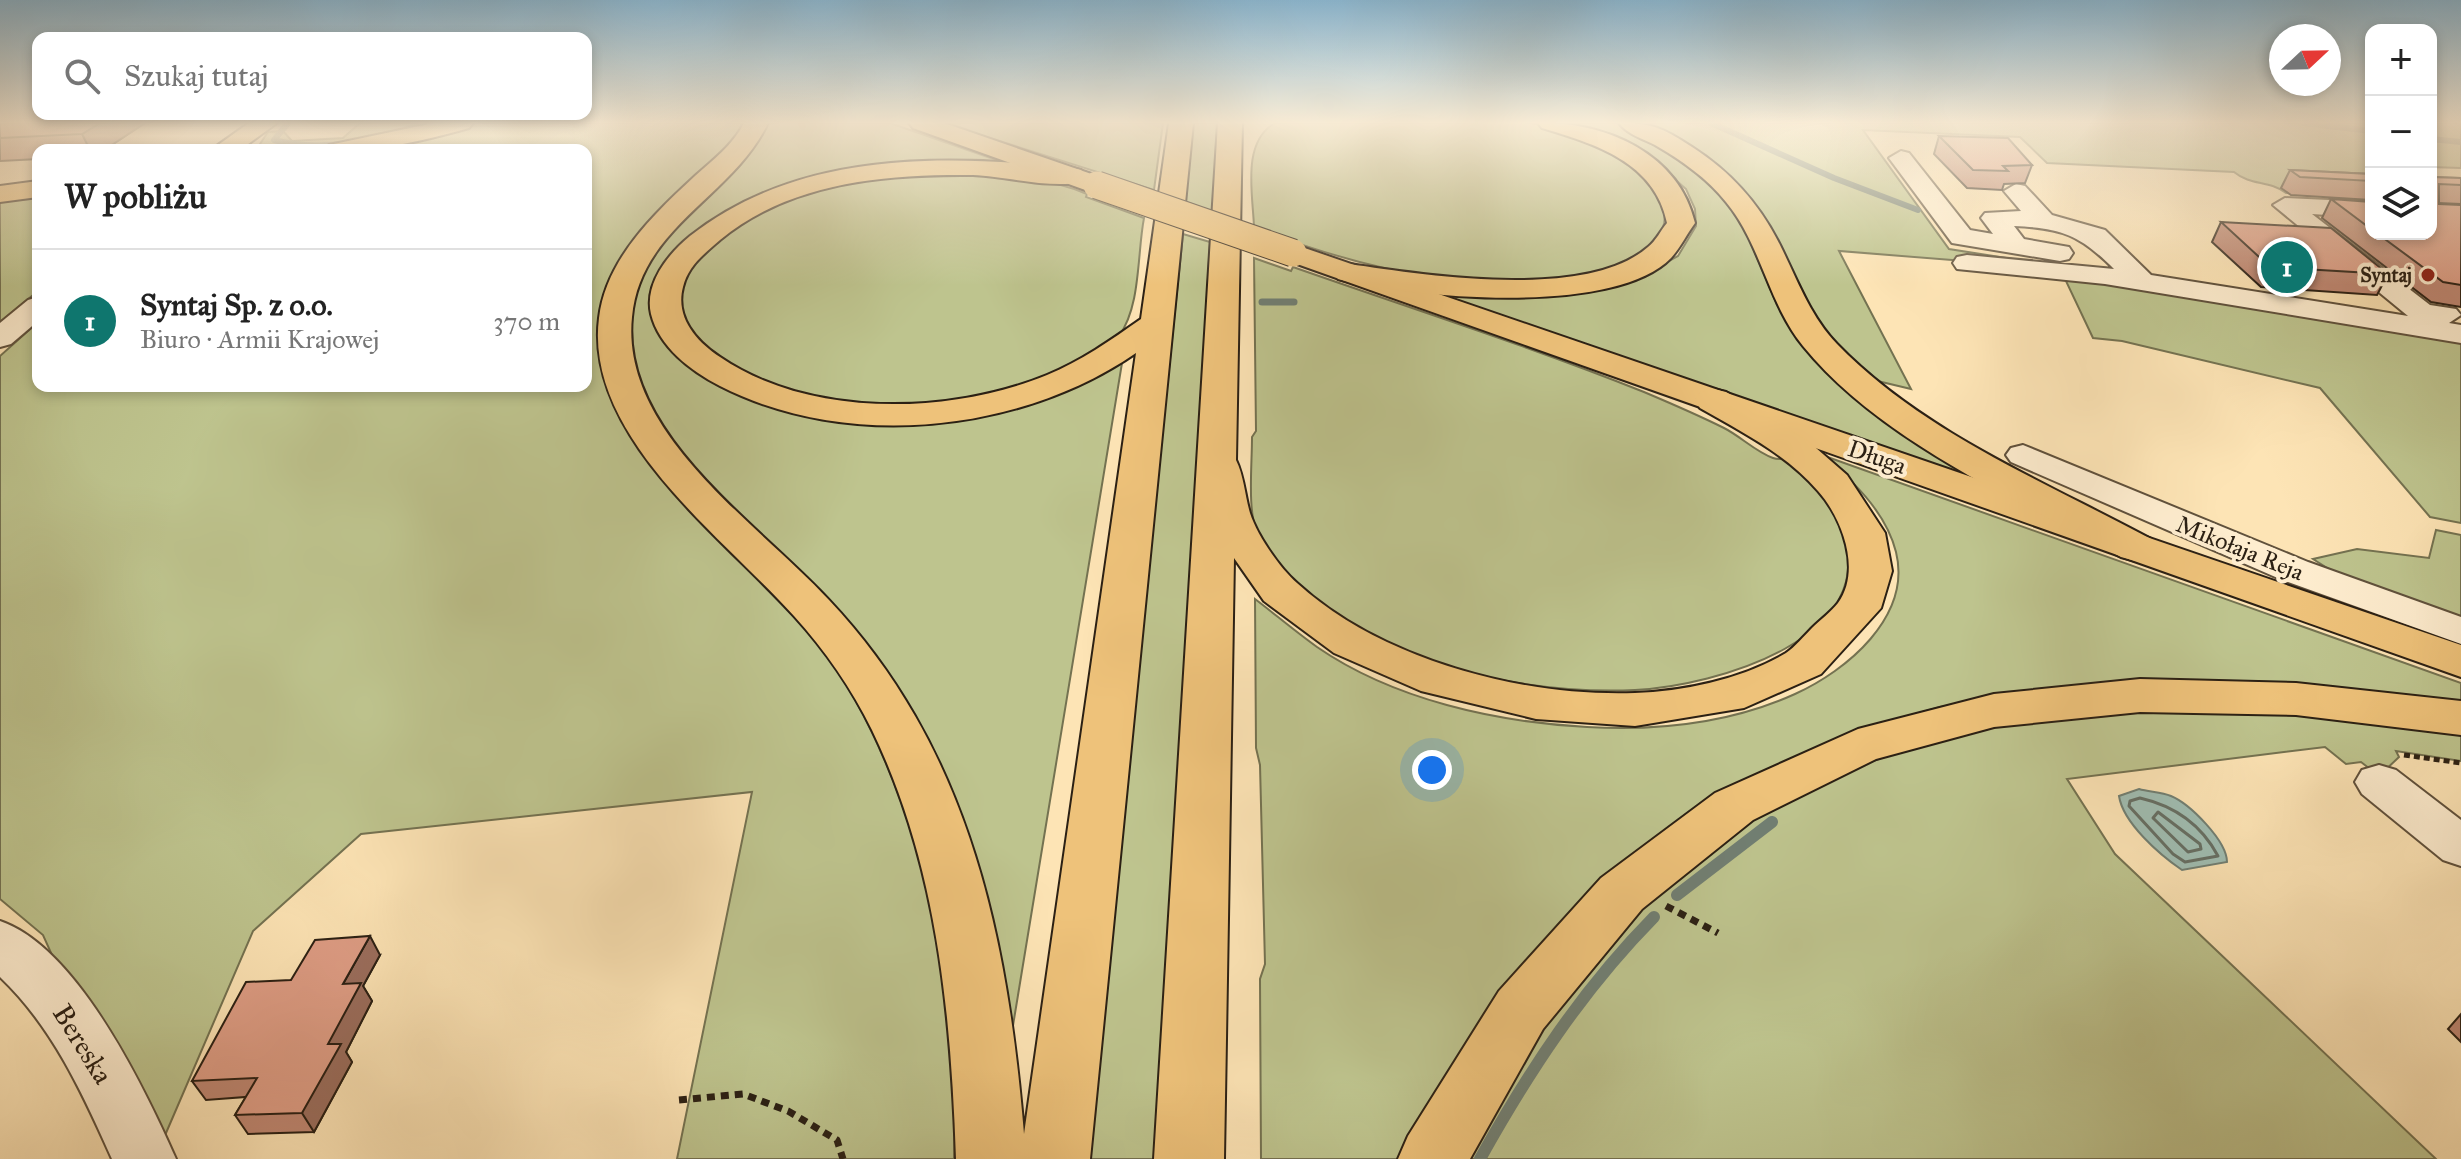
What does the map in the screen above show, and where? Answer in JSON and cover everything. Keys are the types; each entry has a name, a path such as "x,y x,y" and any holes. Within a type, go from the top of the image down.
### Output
{"main road":[{"path":"710,177 655,230 629,269 615,318 614,346 619,379 631,408 647,433 843,644 898,731 939,829 962,919 976,992 988,1090 991,1159"},
{"path":"852,177 792,192 727,222 698,243 671,276 665,299 666,312 674,331 689,350 745,385 827,407 886,412 965,407 1043,389 1091,368 1157,323"},
{"path":"1064,177 1084,180"},
{"path":"1076,177 1084,180"},
{"path":"1055,1159 1175,177"},
{"path":"1189,1159 1229,177"},
{"path":"1349,273 1448,287 1538,289 1617,275 1662,252 1681,223 1679,204 1660,177"},
{"path":"1713,177 1737,198 1807,331 1849,374 1946,441 2136,548"},
{"name":"Długa","path":"1084,180 2461,662"},
{"path":"0,194 32,190"},
{"path":"1219,464 1235,528 1254,559 1288,600 1359,649 1402,669 1452,686 1546,705 1597,710 1701,701 1771,680 1828,646 1845,631 1867,594 1870,568 1866,535 1849,505 1823,473 1798,452 1713,400"},
{"path":"1433,1159 1515,1015 1598,914 1649,866 1702,825 1786,776 1866,742 1948,719 2018,706 2110,695 2201,693 2297,699 2461,718"}],"street":[{"path":"1915,177 1961,237 2461,334"},
{"path":"2016,191 2096,236 2134,273"},
{"path":"2365,210 2285,205 2422,313 2461,316"},
{"path":"2015,246 1994,218 2053,211"},
{"path":"1967,263 2134,273"},
{"path":"0,338 32,311"},
{"name":"Mikołaja Reja","path":"2023,455 2206,535 2392,608 2461,631"},
{"path":"2379,782 2461,847"},
{"name":"Bereska","path":"0,943 47,986 106,1078 144,1159"}],"path":[{"path":"1659,903 1718,933"},
{"path":"679,1100 743,1094 788,1111 837,1140 843,1159"}],"green space":[{"path":"592,177 708,177 599,325 606,378 625,426 654,469 689,509 803,624 834,665 865,719 892,778 930,903 942,967 954,1096 954,1159 677,1159 752,792 361,834 253,931 163,1140 61,975 43,935 0,899 0,356 32,327 32,392 592,392"},
{"path":"714,177 859,177 766,196 659,281 713,378 914,418 1123,357 1006,1068 938,774 664,432 630,366 631,290 678,213"},
{"path":"876,177 1016,177 1068,187 1087,194 1086,197 1144,218 1135,295 1126,324 1112,343 1095,355 1006,392 952,402 889,404 826,399 773,386 723,363 693,337 681,311 683,284 699,257 725,233 761,211 803,192"},
{"path":"1113,177 1156,177 1154,190"},
{"path":"1186,177 1215,177 1213,212 1184,201"},
{"path":"1251,177 1649,177 1661,193 1665,216 1664,226 1654,244 1636,259 1615,269 1572,280 1527,284 1480,283 1385,268 1254,227"},
{"path":"1673,177 1703,177 1723,194 1744,227 1777,305 1803,343 2022,495 1426,291 1638,278 1678,256 1696,226 1695,209 1686,189"},
{"path":"1715,177 1897,177 1949,249 2089,271 1839,251 1911,389 1865,378 1817,328 1759,212"},
{"path":"2243,177 2365,177 2365,192 2286,193"},
{"path":"32,194 32,296 0,322 0,198"},
{"path":"1183,234 1210,242 1159,1159 1087,1159"},
{"path":"1254,258 1291,271 1293,267 1601,375 1714,423 1775,459 1788,460 1804,472 1819,490 1841,528 1848,566 1839,599 1817,627 1785,649 1747,666 1707,678 1635,690 1562,688 1467,672 1393,645 1346,620 1304,592 1277,569 1258,539 1252,515 1251,489 1252,437 1256,431"},
{"path":"2065,279 2105,282 2461,338 2461,523 2430,517 2320,388 2122,341 2093,338"},
{"path":"1819,454 2461,683 2461,707 2033,691 1940,707 1869,727 1608,874 1545,940 1471,1036 1403,1159 1261,1159 1260,979 1265,964 1260,765 1256,748 1255,599 1317,647 1347,665 1379,681 1447,705 1517,720 1613,728 1693,723 1745,712 1795,694 1835,671 1871,639 1885,619 1894,598 1898,576 1896,552 1884,523 1855,485"},
{"path":"2436,530 2461,535 2461,623 2365,592 2313,559 2357,549 2429,558"},
{"path":"2212,707 2461,729 2461,761 2396,751 2399,757 2379,776 2361,762 2346,764 2325,747 2067,779 2115,854 2436,1159 1463,1159 1541,1027 1628,923 1678,875 1731,835 1786,801 1844,772 1906,749 1973,731 2064,714"}],"water":[{"path":"2139,789 2171,796 2188,807 2214,834 2227,862 2182,870 2163,856 2144,838 2122,806 2119,796"}],"building":[{"path":"2302,177 2365,177 2365,181"},
{"path":"2437,177 2461,178 2461,185 2439,184 2439,204 2461,205 2461,285 2443,282 2386,240 2437,240"},
{"path":"2331,199 2365,202 2365,224"},
{"path":"2221,222 2331,228 2388,274 2270,267"},
{"path":"370,936 343,984 361,983 328,1044 341,1044 302,1113 235,1115 257,1078 192,1081 246,982 291,980 315,940"}],"waterway":[{"path":"1832,177 1918,210"},
{"path":"1262,302 1294,302"},
{"path":"1677,895 1772,822"},
{"path":"1480,1159 1559,1032 1604,973 1654,917"}],"place":[{"name":"Syntaj Sp. z o.o.","path":"2287,267"},
{"name":"Syntaj","path":"2428,275"}]}
